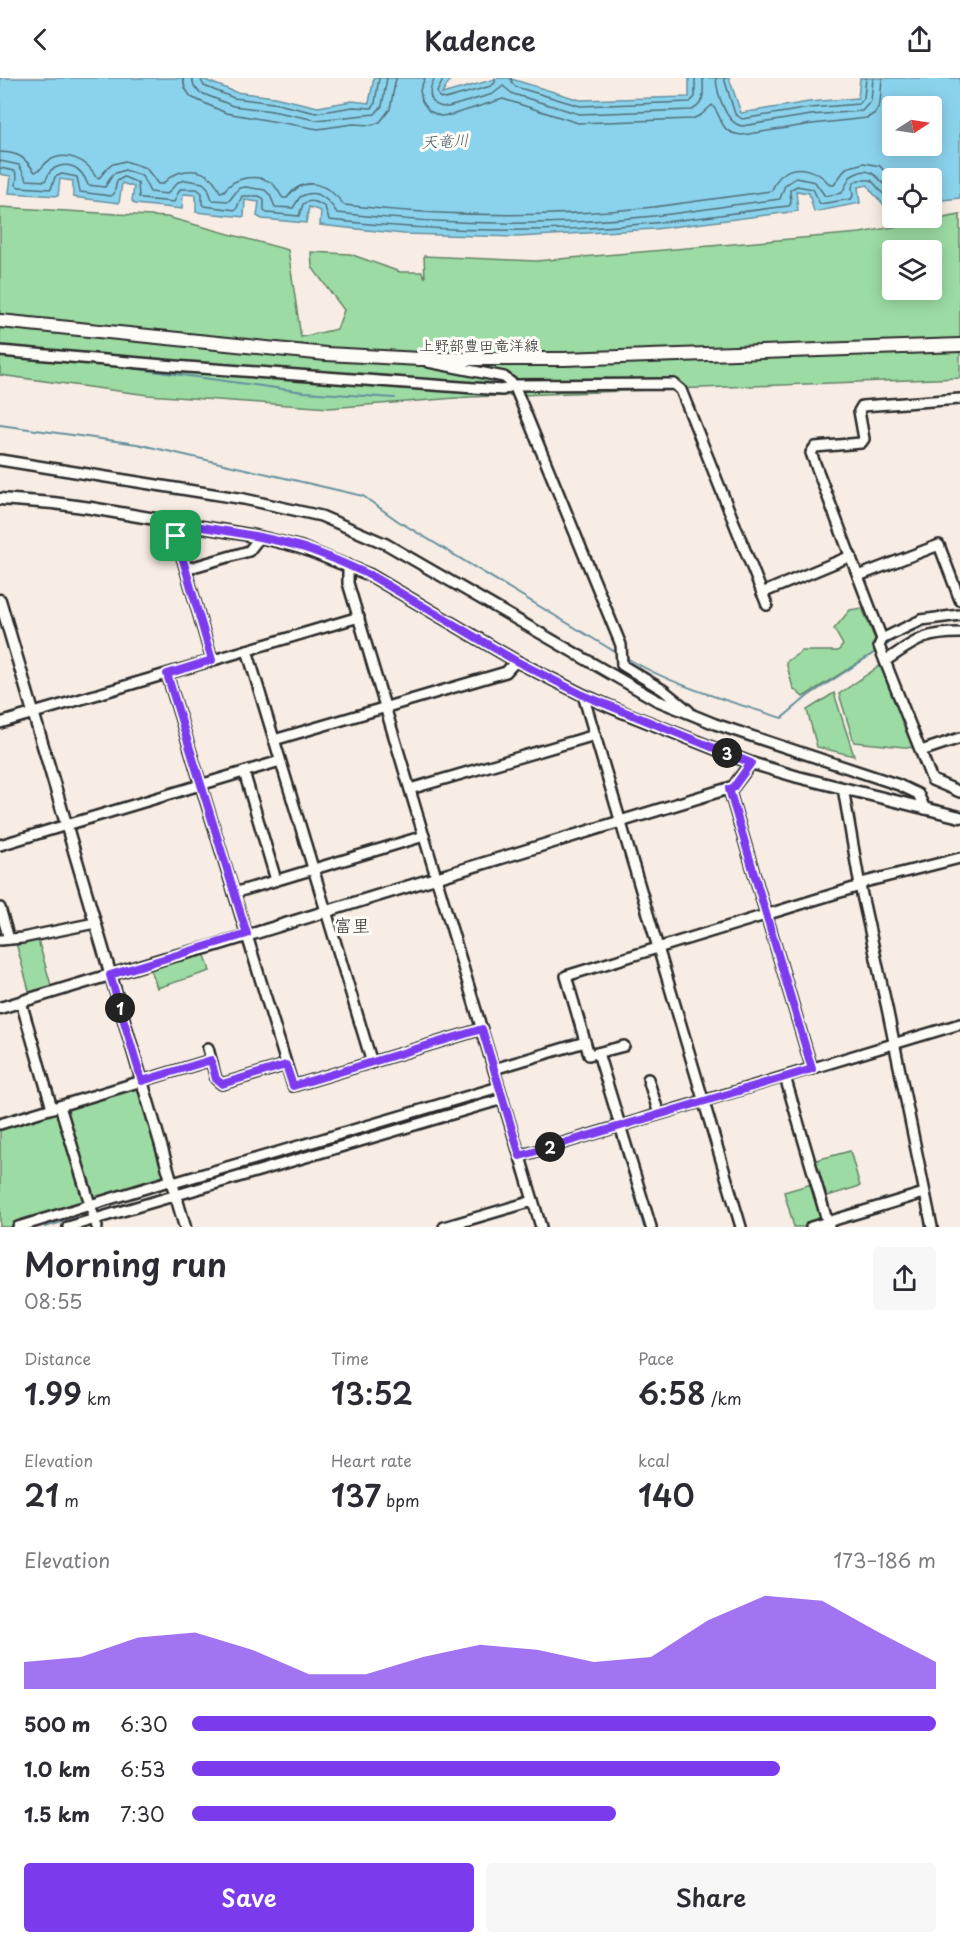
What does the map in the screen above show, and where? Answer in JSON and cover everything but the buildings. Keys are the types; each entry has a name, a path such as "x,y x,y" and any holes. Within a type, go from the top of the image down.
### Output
{"main road":[{"name":"上野部豊田竜洋線","path":"0,321 326,354 420,359 564,359 960,345"}],"street":[{"path":"0,351 481,389 502,390 514,385 674,384 681,390 767,605"},
{"path":"420,359 434,364 504,377 514,385 621,645 622,664 663,690 691,714"},
{"path":"882,639 811,453 815,447 861,442 864,439 859,411 862,406 960,399"},
{"path":"0,460 222,495 321,516 386,544 656,700 715,724 899,785 918,794 925,809"},
{"path":"0,499 53,503 260,537 300,546 370,575 516,661 583,695 751,763 960,818"},
{"path":"177,523 176,536 212,660"},
{"path":"186,569 249,551 260,537"},
{"path":"858,576 939,545 960,600"},
{"path":"762,593 851,556"},
{"path":"348,565 348,583 541,1227"},
{"path":"0,600 4,624 34,713 185,1227"},
{"path":"960,615 921,620 882,639 879,646 932,780 960,792"},
{"path":"0,723 360,617"},
{"path":"885,661 924,636 960,633"},
{"path":"247,650 372,1063"},
{"path":"274,740 507,672 516,661"},
{"path":"167,674 293,1086 482,1029"},
{"path":"583,695 741,1227"},
{"path":"410,789 595,735"},
{"path":"921,752 960,738"},
{"path":"0,845 280,761"},
{"path":"0,1008 733,788 751,763"},
{"path":"244,772 276,880"},
{"path":"843,788 860,886 932,1227"},
{"path":"729,789 812,1069"},
{"path":"234,893 424,837"},
{"path":"624,1046 589,1055 566,976 860,886 865,882 960,858"},
{"path":"0,908 5,940 95,923"},
{"path":"21,1002 93,1215"},
{"path":"520,1156 960,1024"},
{"path":"494,1070 585,1042"},
{"path":"208,1048 216,1079 222,1084 286,1065"},
{"path":"598,1053 651,1227"},
{"path":"0,1124 211,1060"},
{"path":"785,1077 828,1225"},
{"path":"648,1079 659,1114"},
{"path":"68,1227 172,1182 499,1087"},
{"path":"18,1227 93,1215 176,1195 503,1099"},
{"path":"811,1227 828,1225 924,1193"},
{"path":"444,1227 533,1200"}],"green space":[{"path":"0,207 167,217 288,250 301,337 337,329 344,310 312,267 311,252 350,254 400,272 422,272 425,278 424,256 536,261 860,233 888,228 942,228 942,218 960,215 960,378 469,397 329,408 148,395 0,375"},
{"path":"862,608 875,639 874,653 803,697 793,688 786,662 802,651 838,651 843,645 834,629 850,610"},
{"path":"881,665 914,748 854,742 839,694"},
{"path":"834,693 854,756 817,747 807,710"},
{"path":"38,940 53,992 31,998 16,943"},
{"path":"203,949 210,971 157,988 149,964"},
{"path":"142,1081 172,1180 18,1227 0,1227 0,1124"},
{"path":"850,1151 860,1186 821,1198 827,1222 811,1227 794,1227 784,1192 815,1183 809,1162"}],"water":[{"name":"天竜川","path":"0,78 200,78 235,92 274,97 318,107 352,101 369,103 374,78 451,78 442,94 499,78 508,78 580,100 689,97 689,78 729,78 741,113 809,102 858,98 860,78 960,78 960,198 942,200 942,168 882,168 882,203 868,185 858,187 860,203 814,212 809,193 796,191 798,211 655,229 518,237 404,234 320,225 321,211 309,207 306,223 262,219 257,216 259,202 245,200 244,217 196,212 196,195 183,194 182,209 135,204 132,201 134,187 122,183 119,203 73,197 73,181 60,179 58,196 9,193 11,176 0,174"}],"waterway":[{"path":"0,356 109,365 304,392 395,398"},
{"path":"0,425 137,444 363,496 398,521 617,653"},
{"path":"882,648 897,638 928,624 960,621"},
{"path":"625,657 682,685 782,718 808,696 877,651"},
{"path":"504,1092 513,1118"},
{"path":"176,1189 498,1093"},
{"path":"521,1146 528,1148 613,1124"},
{"path":"615,1129 644,1227"},
{"path":"96,1213 171,1191"},
{"path":"832,1226 924,1199"},
{"path":"45,1227 90,1214"}],"district":[{"name":"富里","path":"352,924"}],"route":[{"path":"177,523 260,537 300,546 322,554 370,575 516,661 583,695 751,763 733,788 729,789 812,1069 520,1156 482,1029 293,1086 286,1065 222,1084 216,1079 211,1060 142,1081 110,975 210,947 247,934 167,674 212,660 176,536 177,523"}]}
